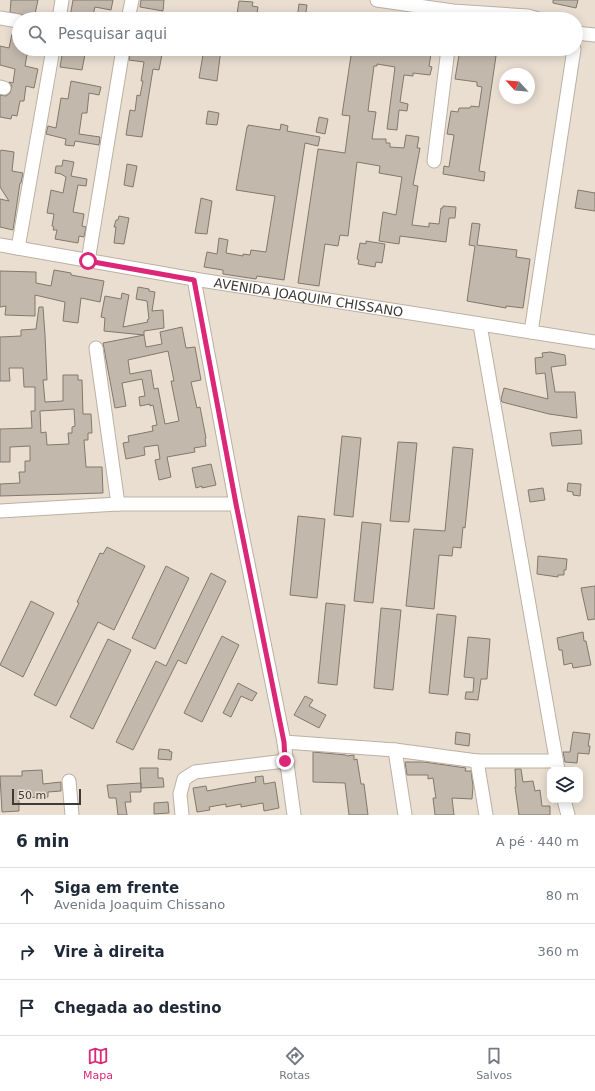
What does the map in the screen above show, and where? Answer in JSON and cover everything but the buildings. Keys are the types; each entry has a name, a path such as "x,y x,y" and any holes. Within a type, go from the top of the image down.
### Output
{"street":[{"path":"60,12 62,0"},
{"path":"129,12 132,0"},
{"path":"377,0 437,12"},
{"path":"0,18 12,20"},
{"path":"583,34 595,35"},
{"path":"18,248 52,56"},
{"path":"88,261 122,56"},
{"path":"434,161 447,56"},
{"path":"531,332 573,56"},
{"name":"AVENIDA JOAQUIM CHISSANO","path":"0,245 194,280 595,342"},
{"path":"194,280 236,504 284,742 285,761 294,815"},
{"path":"284,742 395,750 478,761 557,765 480,325"},
{"path":"96,348 118,504"},
{"path":"0,511 118,504 236,504"},
{"path":"395,750 405,815"},
{"path":"182,815 180,794 184,779 196,772 285,761"},
{"path":"478,761 486,815"},
{"path":"69,781 72,815"},
{"path":"565,803 568,815"}],"route":[{"path":"88,261 194,280 236,504 284,742 285,761"}]}
